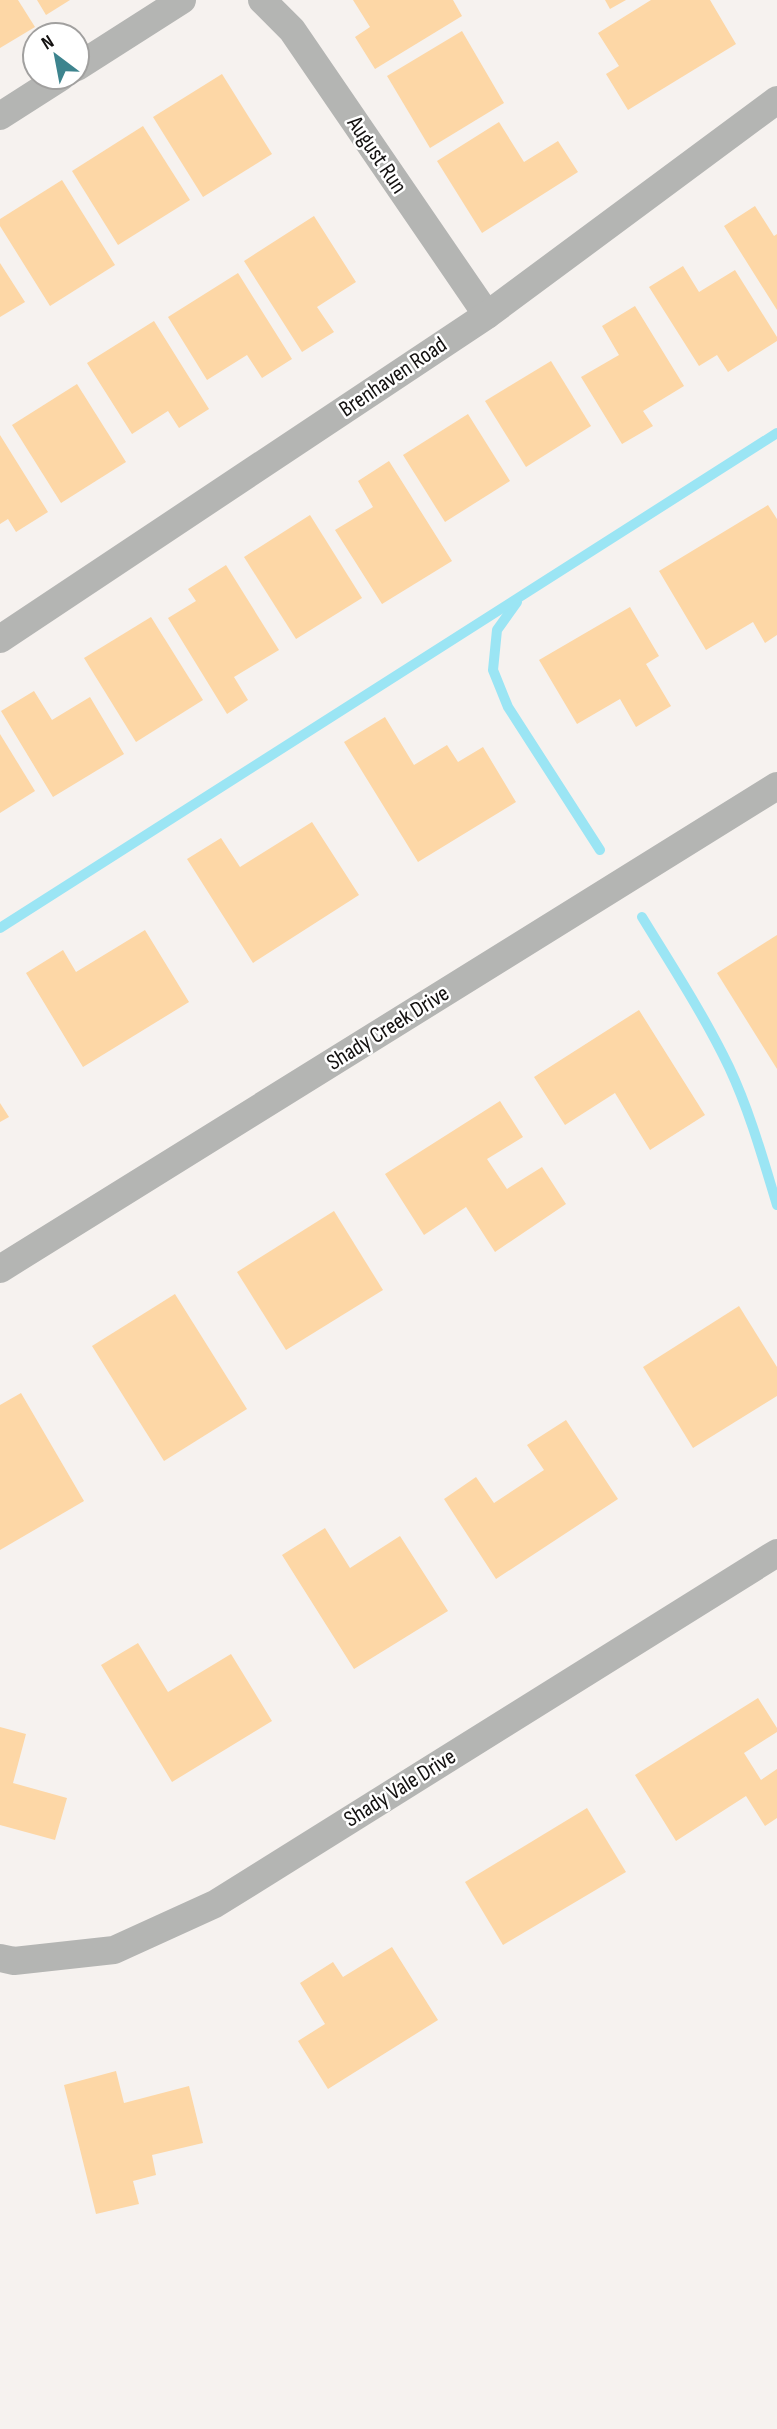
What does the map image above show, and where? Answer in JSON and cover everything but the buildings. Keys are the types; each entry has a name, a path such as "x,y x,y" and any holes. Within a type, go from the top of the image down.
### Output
{"street":[{"path":"91,58 182,0"},
{"name":"August Run","path":"262,0 292,30 487,315"},
{"path":"0,116 39,91"},
{"name":"Brenhaven Road","path":"0,639 487,315 777,100"},
{"name":"Shady Creek Drive","path":"0,1269 777,786"},
{"name":"Shady Vale Drive","path":"0,1958 14,1961 114,1950 215,1904 777,1553"}],"waterway":[{"path":"0,928 777,433"},
{"path":"517,602 497,630 493,670 508,707 600,850"},
{"path":"642,917 698,1010 737,1084 777,1205"}]}
